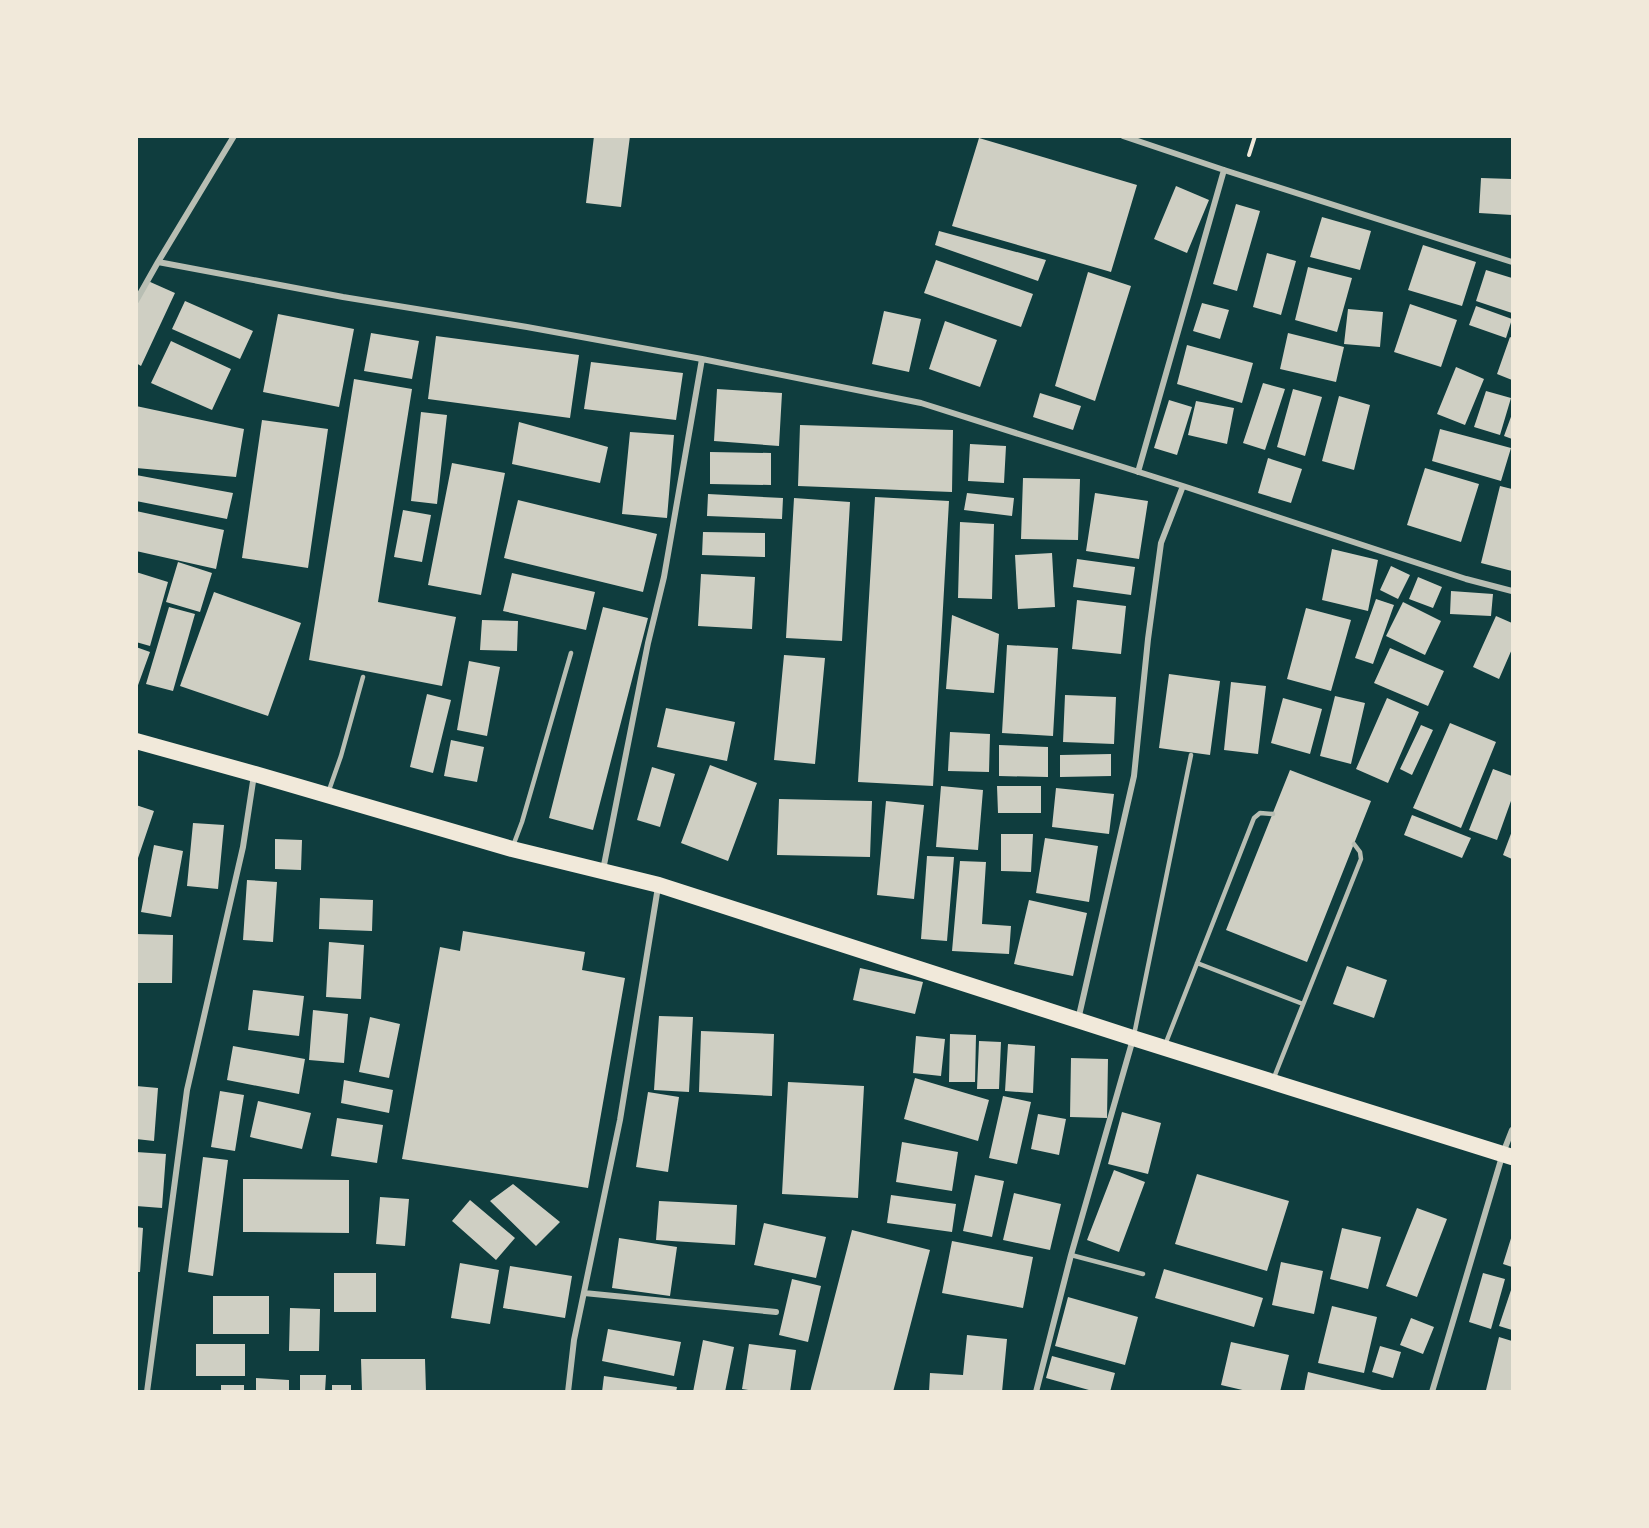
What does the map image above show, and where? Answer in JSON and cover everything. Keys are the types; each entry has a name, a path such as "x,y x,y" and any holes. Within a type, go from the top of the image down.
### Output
{"highway":[{"path":"136,741 512,849 659,885 1078,1021 1508,1155"}],"street":[{"path":"136,302 234,136"},
{"path":"1123,136 1512,262"},
{"path":"1138,472 1224,170"},
{"path":"158,262 342,297 527,327 702,359 921,403 1454,575 1512,591"},
{"path":"603,870 648,643 664,577 702,359"},
{"path":"1078,1021 1134,776 1148,639 1161,543 1183,486"},
{"path":"147,1392 187,1090 243,847 255,774"},
{"path":"568,1392 574,1341 620,1120 659,885"},
{"path":"1036,1392 1071,1255 1133,1038"},
{"path":"1432,1392 1508,1155 1512,1130"},
{"path":"584,1293 776,1312"}],"lane":[{"path":"512,849 571,653"},
{"path":"327,795 341,756 363,677"},
{"path":"1133,1038 1191,755"},
{"path":"1164,1048 1254,818 1260,813 1273,814"},
{"path":"1272,1081 1361,859 1360,852 1354,844"},
{"path":"1197,963 1304,1004"},
{"path":"1071,1255 1143,1274"}],"building":[{"path":"594,136 630,136 621,207 586,203"},
{"path":"979,138 1137,185 1111,272 952,226"},
{"path":"1481,178 1512,179 1512,215 1479,213"},
{"path":"1176,186 1209,200 1187,253 1154,239"},
{"path":"1236,204 1260,211 1237,291 1213,284"},
{"path":"1322,217 1371,231 1360,270 1310,257"},
{"path":"939,231 1046,260 1038,281 935,245"},
{"path":"1423,245 1476,262 1462,306 1408,290"},
{"path":"1267,253 1296,261 1281,315 1253,307"},
{"path":"936,260 1033,294 1021,327 924,293"},
{"path":"1308,267 1352,278 1337,332 1295,320"},
{"path":"1486,270 1512,278 1512,313 1476,301"},
{"path":"1088,272 1131,286 1095,401 1055,386"},
{"path":"148,281 175,293 141,366 136,363 136,306"},
{"path":"185,301 253,331 240,359 172,329"},
{"path":"1202,303 1229,310 1220,339 1193,331"},
{"path":"1410,304 1457,320 1441,367 1394,352"},
{"path":"1476,306 1512,319 1506,338 1469,325"},
{"path":"1348,309 1383,312 1380,347 1344,344"},
{"path":"884,311 921,319 909,372 872,364"},
{"path":"278,314 354,329 339,407 263,392"},
{"path":"945,321 997,340 980,387 929,369"},
{"path":"371,333 419,341 412,379 364,371"},
{"path":"1288,333 1344,347 1336,382 1280,369"},
{"path":"436,336 579,355 570,418 428,399"},
{"path":"1510,337 1512,338 1512,380 1497,374"},
{"path":"171,341 231,369 212,410 151,383"},
{"path":"1187,345 1253,363 1242,403 1177,384"},
{"path":"591,362 683,373 676,420 584,409"},
{"path":"1456,367 1484,379 1465,425 1437,414"},
{"path":"354,379 412,389 378,602 456,617 442,686 309,660"},
{"path":"1263,383 1285,389 1265,450 1243,443"},
{"path":"717,389 782,393 779,446 714,441"},
{"path":"1293,389 1322,397 1305,456 1277,447"},
{"path":"1486,391 1511,398 1500,435 1474,427"},
{"path":"1040,393 1081,406 1073,430 1033,417"},
{"path":"1339,396 1370,405 1354,470 1322,461"},
{"path":"1169,400 1192,407 1177,455 1154,448"},
{"path":"1196,401 1234,408 1227,444 1188,435"},
{"path":"136,406 244,429 236,477 136,468"},
{"path":"421,412 447,415 437,504 411,501"},
{"path":"1512,414 1512,439 1504,436"},
{"path":"262,420 328,429 308,568 242,558"},
{"path":"519,422 608,447 600,483 512,464"},
{"path":"800,425 953,430 952,492 798,486"},
{"path":"1440,429 1511,448 1501,481 1432,461"},
{"path":"630,432 674,435 667,518 622,514"},
{"path":"970,444 1006,446 1004,483 968,481"},
{"path":"710,452 771,453 771,485 710,484"},
{"path":"1268,458 1302,469 1291,503 1258,493"},
{"path":"452,463 505,473 481,595 428,585"},
{"path":"1425,468 1479,484 1461,542 1407,525"},
{"path":"136,475 233,493 227,519 136,501"},
{"path":"1023,478 1080,479 1078,540 1021,539"},
{"path":"1500,486 1512,489 1512,571 1481,563"},
{"path":"967,493 1014,498 1012,516 964,510"},
{"path":"1095,493 1148,501 1139,559 1086,551"},
{"path":"708,494 783,498 782,519 707,516"},
{"path":"875,497 949,501 933,786 858,782"},
{"path":"794,498 850,502 842,641 786,638"},
{"path":"518,500 657,534 643,592 504,558"},
{"path":"403,510 431,515 422,562 394,557"},
{"path":"136,511 224,530 216,569 136,551"},
{"path":"960,522 994,524 992,599 958,598"},
{"path":"703,532 765,533 765,557 702,555"},
{"path":"1332,549 1378,560 1368,611 1322,600"},
{"path":"1052,553 1055,607 1018,609 1015,555"},
{"path":"1077,559 1135,567 1131,595 1073,587"},
{"path":"178,562 212,573 200,612 166,602"},
{"path":"1391,566 1410,575 1398,599 1380,590"},
{"path":"136,572 168,582 150,646 136,642"},
{"path":"512,573 595,592 586,630 503,611"},
{"path":"701,574 755,577 752,629 698,626"},
{"path":"1418,577 1442,587 1433,608 1409,599"},
{"path":"1451,591 1493,594 1491,616 1450,614"},
{"path":"214,592 301,623 268,716 180,686"},
{"path":"1376,599 1394,605 1373,664 1355,658"},
{"path":"1077,600 1126,606 1121,654 1072,649"},
{"path":"1403,602 1441,621 1425,655 1386,636"},
{"path":"169,607 195,614 173,691 146,684"},
{"path":"603,607 648,618 593,830 549,818"},
{"path":"1306,608 1351,620 1331,691 1287,679"},
{"path":"952,615 999,634 994,693 946,689"},
{"path":"1496,616 1512,623 1512,649 1499,679 1473,667"},
{"path":"482,620 518,621 517,651 480,650"},
{"path":"1007,645 1058,648 1053,736 1002,733"},
{"path":"136,647 150,652 137,688 136,688"},
{"path":"1390,648 1444,671 1428,706 1374,683"},
{"path":"784,655 825,658 815,764 774,760"},
{"path":"469,661 500,667 487,736 457,730"},
{"path":"1169,674 1220,681 1210,755 1159,748"},
{"path":"1231,682 1266,686 1258,754 1224,750"},
{"path":"427,694 451,700 433,773 410,767"},
{"path":"1065,695 1116,697 1114,744 1063,742"},
{"path":"1335,696 1365,703 1351,764 1320,756"},
{"path":"1283,698 1322,709 1310,754 1271,743"},
{"path":"1387,698 1419,712 1388,783 1356,769"},
{"path":"666,708 735,722 727,761 657,747"},
{"path":"1450,723 1496,742 1461,828 1413,808"},
{"path":"1421,725 1433,730 1412,775 1400,769"},
{"path":"950,732 990,734 989,772 948,771"},
{"path":"451,740 484,747 477,782 444,776"},
{"path":"999,745 1048,747 1048,777 999,776"},
{"path":"1111,754 1111,776 1060,777 1060,755"},
{"path":"710,765 757,783 728,861 681,843"},
{"path":"652,767 675,774 660,827 637,820"},
{"path":"1493,769 1512,776 1512,798 1497,840 1469,830"},
{"path":"1290,770 1371,801 1307,962 1226,930"},
{"path":"941,786 983,790 978,850 936,847"},
{"path":"997,786 1041,786 1041,813 998,813"},
{"path":"1056,788 1114,794 1109,834 1052,827"},
{"path":"779,799 872,801 870,857 777,855"},
{"path":"886,801 924,805 914,899 877,895"},
{"path":"136,805 154,811 137,861 136,860"},
{"path":"1412,815 1471,838 1462,858 1404,835"},
{"path":"193,823 224,825 218,889 187,886"},
{"path":"1512,831 1512,859 1503,855"},
{"path":"1001,834 1033,834 1031,872 1001,871"},
{"path":"1045,838 1098,846 1089,902 1036,893"},
{"path":"275,839 302,840 301,870 275,869"},
{"path":"154,845 183,851 171,917 141,912"},
{"path":"927,856 954,857 947,941 921,939"},
{"path":"960,861 986,862 982,924 1011,926 1009,954 952,951"},
{"path":"247,880 277,882 273,942 243,940"},
{"path":"320,898 373,900 372,931 319,929"},
{"path":"1029,900 1087,913 1073,976 1014,964"},
{"path":"463,931 585,952 582,970 625,978 588,1188 402,1159 440,947 460,951"},
{"path":"136,934 173,935 172,983 136,983"},
{"path":"329,942 364,945 361,999 326,997"},
{"path":"1347,966 1387,980 1374,1018 1333,1004"},
{"path":"860,968 923,982 915,1014 853,1000"},
{"path":"253,990 304,996 299,1036 248,1030"},
{"path":"313,1010 348,1014 344,1063 309,1060"},
{"path":"659,1016 693,1017 689,1092 654,1090"},
{"path":"370,1017 400,1024 389,1078 359,1072"},
{"path":"701,1031 774,1034 772,1096 699,1092"},
{"path":"950,1034 976,1035 975,1082 949,1082"},
{"path":"916,1036 945,1039 941,1076 913,1073"},
{"path":"979,1041 1001,1042 999,1089 977,1089"},
{"path":"1008,1044 1035,1046 1033,1093 1005,1091"},
{"path":"233,1046 305,1059 299,1094 227,1080"},
{"path":"1071,1058 1108,1059 1107,1118 1070,1117"},
{"path":"915,1078 989,1100 978,1141 904,1119"},
{"path":"344,1080 393,1090 389,1113 341,1103"},
{"path":"788,1082 864,1086 858,1198 782,1194"},
{"path":"136,1086 158,1088 154,1141 136,1139"},
{"path":"220,1091 244,1095 235,1151 211,1147"},
{"path":"648,1092 679,1097 668,1172 636,1167"},
{"path":"1003,1096 1031,1102 1017,1164 989,1158"},
{"path":"258,1101 311,1113 302,1149 250,1137"},
{"path":"1122,1112 1161,1123 1148,1174 1108,1164"},
{"path":"1038,1114 1066,1119 1059,1155 1031,1149"},
{"path":"337,1118 383,1125 377,1163 331,1156"},
{"path":"902,1142 958,1152 952,1191 896,1182"},
{"path":"136,1152 166,1154 162,1208 136,1206"},
{"path":"203,1157 228,1160 213,1276 188,1272"},
{"path":"1114,1170 1145,1182 1119,1252 1087,1240"},
{"path":"1197,1174 1289,1201 1267,1271 1175,1244"},
{"path":"975,1175 1004,1181 992,1237 963,1231"},
{"path":"243,1179 349,1180 349,1233 243,1232"},
{"path":"513,1184 560,1222 536,1246 490,1201"},
{"path":"1014,1193 1061,1204 1050,1250 1003,1240"},
{"path":"891,1195 956,1204 952,1232 887,1223"},
{"path":"380,1197 409,1199 405,1246 376,1244"},
{"path":"470,1200 515,1238 496,1260 452,1221"},
{"path":"659,1201 737,1205 735,1245 656,1240"},
{"path":"1417,1208 1447,1219 1417,1297 1386,1286"},
{"path":"764,1223 826,1237 816,1278 754,1265"},
{"path":"136,1227 143,1228 140,1272 136,1272"},
{"path":"1342,1228 1381,1237 1368,1289 1330,1279"},
{"path":"852,1230 930,1250 893,1392 810,1392"},
{"path":"1512,1235 1512,1267 1503,1264"},
{"path":"619,1238 677,1247 670,1296 612,1288"},
{"path":"952,1241 1033,1257 1023,1308 942,1293"},
{"path":"1281,1262 1323,1271 1314,1314 1272,1305"},
{"path":"460,1263 499,1270 490,1324 451,1318"},
{"path":"510,1266 572,1276 565,1318 503,1308"},
{"path":"1164,1269 1263,1298 1254,1327 1155,1298"},
{"path":"334,1273 376,1273 376,1312 334,1312"},
{"path":"1483,1273 1505,1279 1491,1329 1469,1322"},
{"path":"792,1279 821,1286 808,1342 779,1335"},
{"path":"1512,1287 1512,1330 1499,1326"},
{"path":"213,1296 269,1296 269,1334 213,1334"},
{"path":"1068,1297 1138,1317 1125,1365 1055,1346"},
{"path":"1332,1306 1377,1317 1364,1373 1318,1363"},
{"path":"290,1308 320,1309 319,1351 289,1351"},
{"path":"1411,1318 1434,1327 1423,1354 1400,1345"},
{"path":"608,1329 681,1342 674,1376 602,1361"},
{"path":"967,1335 1007,1339 1002,1392 929,1392 930,1373 963,1375"},
{"path":"1499,1337 1512,1341 1512,1392 1486,1390"},
{"path":"703,1340 734,1347 725,1392 693,1392"},
{"path":"1231,1342 1289,1355 1280,1392 1251,1392 1221,1385"},
{"path":"196,1344 245,1344 245,1376 196,1376"},
{"path":"749,1344 796,1350 790,1392 761,1392 742,1389"},
{"path":"1380,1346 1401,1352 1393,1378 1372,1372"},
{"path":"1052,1356 1115,1373 1110,1392 1096,1392 1046,1378"},
{"path":"361,1359 425,1359 426,1392 362,1392"},
{"path":"1308,1372 1386,1391 1386,1392 1304,1392"},
{"path":"300,1375 326,1375 325,1392 300,1392"},
{"path":"604,1376 677,1387 676,1392 602,1392"},
{"path":"256,1378 289,1380 289,1392 256,1392"},
{"path":"221,1385 244,1385 244,1392 221,1392"},
{"path":"332,1385 351,1385 351,1392 332,1392"}]}
